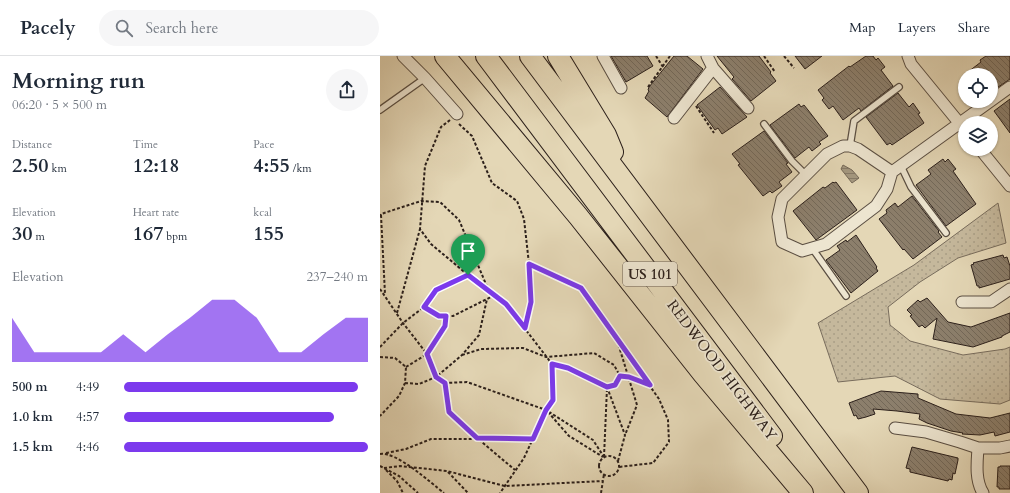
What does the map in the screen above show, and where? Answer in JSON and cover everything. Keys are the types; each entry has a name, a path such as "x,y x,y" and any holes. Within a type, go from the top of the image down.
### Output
{"highway":[{"path":"445,56 578,216 703,374 804,493"},
{"name":"REDWOOD HIGHWAY","path":"486,56 814,493"},
{"name":"US 101","path":"530,56 858,493"},
{"path":"558,56 606,134 624,180"}],"street":[{"path":"403,56 426,78 457,114"},
{"path":"603,56 621,88"},
{"path":"707,56 713,68 748,108"},
{"path":"908,56 911,64 958,121"},
{"path":"674,118 713,68"},
{"path":"976,116 1010,87"},
{"path":"892,172 858,149 850,146 843,146 827,154 782,199 778,217 782,242 802,251 826,244 876,206 887,189 892,172 958,130"},
{"path":"986,156 1010,186"},
{"path":"962,302 991,302 1010,289"},
{"path":"895,428 926,432 978,448 1000,448 1010,446"},
{"path":"978,448 976,471 980,488 983,493"}],"lane":[{"path":"380,110 426,78"},
{"path":"850,146 854,121 899,87"},
{"path":"764,124 792,161 806,175"},
{"path":"901,166 911,187 946,233"},
{"path":"812,248 846,296"}],"path":[{"path":"656,56 663,67"},
{"path":"648,87 670,56"},
{"path":"764,56 775,72"},
{"path":"784,56 794,68"},
{"path":"688,99 695,105 714,133"},
{"path":"397,313 420,229 421,201 425,166 441,127 457,114"},
{"path":"448,121 460,124 472,136 492,182 517,201 524,219 529,264 531,302 525,328"},
{"path":"385,296 381,216 421,201 440,202 459,220 488,290"},
{"path":"420,229 431,244 506,304 552,364 568,368 607,387 615,385 620,376"},
{"path":"529,264 581,288 659,399 668,420 669,442 653,463 619,467"},
{"path":"380,347 403,323 424,307 436,290 468,275"},
{"path":"380,289 403,323 427,354 436,377 445,383 467,382 546,410 593,440 604,457"},
{"path":"424,307 439,316 453,316 495,295"},
{"path":"405,383 419,384 436,377 462,355 479,336 487,299"},
{"path":"406,367 427,354 445,326 446,316"},
{"path":"604,474 614,474 619,467 618,461 626,435 638,405 616,337"},
{"path":"462,355 481,349 523,348 546,357 594,354 614,365 620,376"},
{"path":"380,357 395,358 406,367"},
{"path":"500,493 524,458 546,410 553,400 552,364"},
{"path":"380,416 399,396 405,383 406,367"},
{"path":"620,376 629,377 650,385"},
{"path":"445,383 449,412 515,470"},
{"path":"607,387 626,435"},
{"path":"601,493 604,474 599,466 604,457 607,387"},
{"path":"546,410 569,436 604,457 613,456 618,461"},
{"path":"380,454 406,449 431,439 533,439"},
{"path":"386,453 413,468 444,493"},
{"path":"380,466 399,476 418,493"},
{"path":"384,468 400,466 447,471 505,486 604,481"},
{"path":"384,468 397,481 402,493"},
{"path":"447,471 468,493"}],"shaded area":[{"path":"843,165 852,170 859,178 852,183 841,169"},
{"path":"998,203 1006,243 958,258 920,282 888,307 890,325 910,341 963,355 1010,347 1010,400 1000,404 940,399 895,376 838,382 818,323 914,265"}],"building":[{"path":"611,56 647,56 653,66 626,82"},
{"path":"674,56 687,56 703,69 667,117 645,98 649,91 649,87"},
{"path":"717,56 759,56 776,81 751,101 732,79 734,77"},
{"path":"795,56 822,56 805,69"},
{"path":"866,56 873,56 876,60 878,58 885,67 881,70 893,86 861,111 859,108 843,120 833,106 829,109 822,100 824,98 818,90 849,66 850,67"},
{"path":"986,56 1010,56 1010,79 998,87 998,68 973,68 981,62 980,60"},
{"path":"720,87 747,117 722,134 718,128 715,130 697,105"},
{"path":"898,93 909,107 913,103 920,113 918,114 924,123 892,145 890,143 887,145 866,117"},
{"path":"1010,99 1010,133 994,111"},
{"path":"799,104 801,107 804,105 828,136 819,142 821,144 812,151 809,147 795,158 770,125"},
{"path":"764,131 788,163 786,164 792,172 779,182 782,186 772,193 770,191 763,196 738,165 740,164 732,154"},
{"path":"943,159 945,162 948,159 956,169 953,171 976,204 946,226 916,185 931,174 928,170"},
{"path":"833,182 836,182 857,210 816,240 793,211 823,187 825,188"},
{"path":"912,196 942,237 913,259 904,249 903,250 879,219 887,213 886,210 895,203 898,207"},
{"path":"856,235 877,267 876,268 878,271 851,293 826,260 840,250 837,246 846,240 847,242"},
{"path":"1003,255 1004,258 1007,257 1010,266 1010,279 979,288 979,286 977,286 971,265 974,264 973,263"},
{"path":"927,298 948,322 971,327 1010,313 1010,332 1002,337 973,347 933,339 937,318 925,328 922,325 919,327 910,316 912,315 907,310 918,300 920,302"},
{"path":"881,391 918,394 918,398 956,414 990,418 1010,413 1010,432 995,436 994,432 980,435 962,434 963,433 951,431 927,423 919,419 920,414 897,411 873,409 875,414 858,419 856,415 854,416 849,403"},
{"path":"912,447 958,458 955,474 953,473 952,480 949,479 948,481 910,472 910,469 906,468"},
{"path":"1010,466 1010,489 999,489 999,487 997,487 998,467"}],"route":[{"path":"529,264 581,288 650,385 629,377 620,376 615,385 607,387 568,368 552,364 553,400 546,410 533,439 477,438 449,412 445,383 436,377 427,354 445,326 446,316 439,316 424,307 436,290 468,275 506,304 525,328 531,302 529,264"}]}
